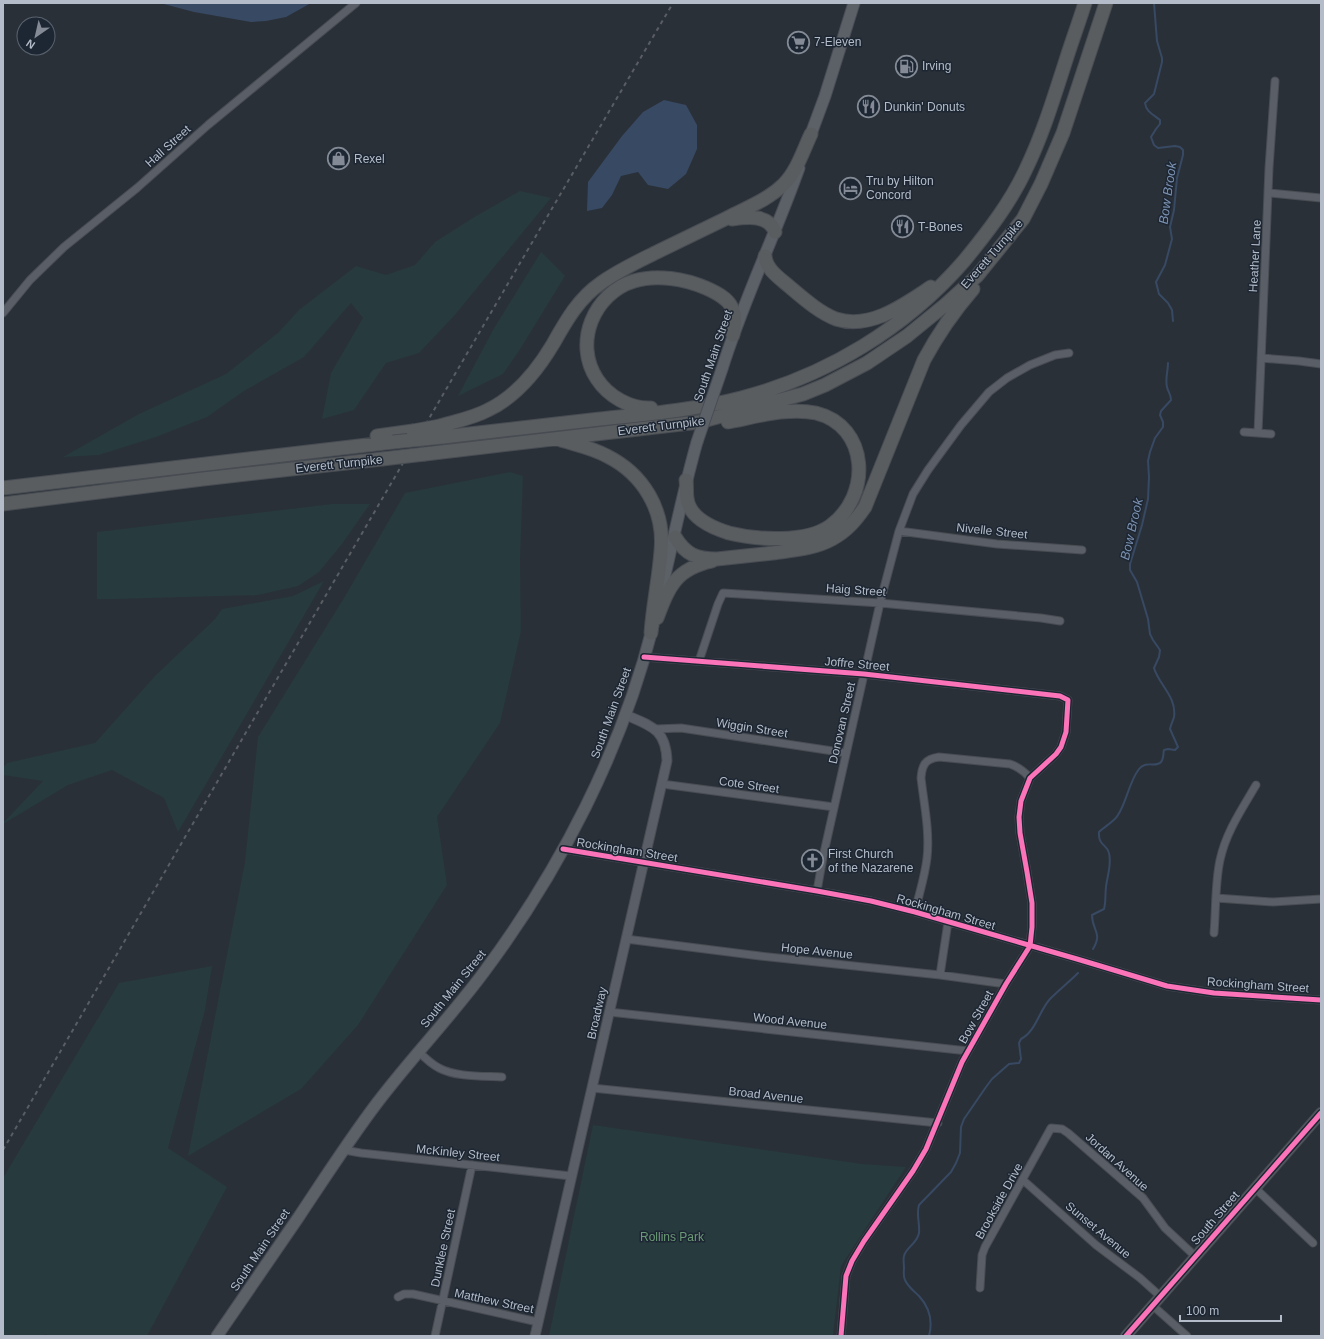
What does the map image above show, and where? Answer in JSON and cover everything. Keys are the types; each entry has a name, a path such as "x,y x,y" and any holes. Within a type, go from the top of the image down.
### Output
{"highway":[{"name":"Everett Turnpike","path":"3,488 393,442 441,431 672,411 741,398 783,385 826,367 868,344 907,316 941,286 989,230 1026,170 1044,126 1085,3"},
{"name":"Everett Turnpike","path":"3,504 196,480 699,422 803,394 867,363 907,336 977,276 1023,219 1042,184 1063,133 1106,3"},
{"path":"154,470 209,458 252,451 413,431 441,431 488,410 506,399 524,384 539,366 571,313 584,296 601,283 628,267 766,198 784,184 792,173 811,134"},
{"path":"717,223 735,219 755,218 772,224 775,232"},
{"path":"675,537 682,547 692,555 703,559 717,559 802,549 817,545 832,539 856,520 866,507 918,375 935,339 953,313 994,265 1023,219"},
{"path":"765,256 767,265 772,271 814,306 836,319 856,322 876,318 892,310 932,286 964,261"},
{"path":"708,405 696,403 644,408 632,405 612,395 599,382 590,364 587,343 587,334 590,324 595,312 603,301 621,286 644,279 674,279 702,286 715,292 728,301 734,314 733,335"},
{"path":"686,480 689,506 695,515 703,521 717,528 746,537 770,539 801,536 818,532 830,526 849,506 859,483 859,460 852,441 847,433 838,424 824,416 809,412 781,412 724,423 699,422"},
{"path":"556,438 588,448 615,460 634,474 652,499 661,525 662,550 653,607 651,633"},
{"path":"651,633 667,592 679,576 687,570 717,559"}],"main road":[{"name":"South Main Street","path":"217,1336 377,1102 482,975 510,936 563,849 597,786 626,715 651,633 675,537 686,480 697,442 733,335 775,232 825,96 853,7"},
{"name":"South Street","path":"1126,1336 1321,1113"}],"street":[{"name":"Hall Street","path":"3,313 30,280 64,247 137,188 208,125 356,3"},
{"name":"Heather Lane","path":"1258,433 1275,81"},
{"path":"1269,193 1321,198"},
{"name":"Donovan Street","path":"817,891 823,857 880,603 899,531 913,494 961,425 989,392 1007,378 1030,365 1055,355 1068,353"},
{"path":"1261,358 1321,364"},
{"path":"1244,432 1271,434"},
{"name":"Nivelle Street","path":"899,531 996,544 1082,550"},
{"name":"Haig Street","path":"699,661 723,593 880,603 1060,621"},
{"name":"Joffre Street","path":"644,657 864,674 1060,696 1068,700"},
{"name":"Bow Street","path":"841,1336 846,1276 852,1261 864,1241 918,1163 938,1123 962,1062 1006,984 1030,946 1032,903 1028,872 1020,833 1019,817 1021,801 1030,778 1056,754 1061,747 1066,732 1068,700"},
{"path":"626,715 655,729"},
{"name":"Wiggin Street","path":"655,729 681,728 846,753"},
{"name":"Broadway","path":"535,1336 667,761 665,743 655,729"},
{"path":"914,912 925,872 927,856 928,841 921,778 925,763 931,758 939,757 1010,764 1017,766 1030,778"},
{"name":"Cote Street","path":"662,784 834,807"},
{"path":"1214,933 1218,871 1223,849 1232,826 1256,785"},
{"name":"Rockingham Street","path":"563,849 871,901 914,912 1166,986 1214,993 1321,1000"},
{"path":"1216,898 1273,902 1321,899"},
{"path":"940,975 948,922"},
{"name":"Hope Avenue","path":"626,939 1006,984"},
{"name":"Wood Avenue","path":"609,1012 968,1051"},
{"path":"419,1052 426,1059 446,1071 470,1075 502,1077"},
{"name":"Broad Avenue","path":"592,1088 938,1123"},
{"name":"Brookside Drive","path":"980,1288 982,1255 985,1247 1051,1128"},
{"name":"Jordan Avenue","path":"1051,1128 1062,1129 1068,1133 1143,1198 1165,1228 1195,1256"},
{"name":"McKinley Street","path":"344,1150 571,1176"},
{"name":"Dunklee Street","path":"435,1336 472,1165"},
{"name":"Sunset Avenue","path":"1023,1180 1096,1245 1140,1278 1160,1296"},
{"path":"1255,1188 1313,1243"},
{"name":"Matthew Street","path":"398,1297 404,1294 413,1294 538,1322"},
{"path":"1152,1305 1187,1336"}],"green space":[{"path":"520,191 551,198 454,316 419,353 386,363 354,410 322,419 331,373 363,318 351,303 304,357 244,391 207,417 156,437 99,455 63,457 139,414 226,374 279,332 299,310 356,266 386,275 415,265 435,242 476,216"},
{"path":"541,252 565,276 519,351 503,374 458,396 493,330"},
{"path":"510,472 523,476 520,561 521,631 500,723 437,817 447,885 358,1025 301,1089 188,1156 245,862 258,737 344,598 405,493"},
{"path":"332,504 370,504 342,544 319,572 298,586 258,595 97,599 97,532"},
{"path":"324,581 178,832 164,798 112,770 68,785 3,824 43,781 3,775 3,768 7,763 95,743 156,675 215,619 222,609 293,596"},
{"path":"212,966 205,1010 168,1148 227,1187 147,1336 49,1336 45,1334 43,1336 3,1336 3,1178 119,983"},
{"name":"Rollins Park","path":"593,1125 862,1164 906,1167 841,1266 833,1336 549,1336"}],"water":[{"path":"160,3 311,3 286,17 251,22 194,12"},
{"path":"664,100 686,105 697,125 697,149 686,174 668,189 648,185 638,172 621,176 612,195 602,208 587,211 588,182 622,136 643,112"}],"waterway":[{"name":"Bow Brook","path":"1154,3 1157,41 1162,62 1154,94 1145,103 1149,111 1160,120 1160,124 1151,137 1154,145 1158,148 1175,146 1180,147 1183,150 1177,178 1174,210 1170,227 1172,239 1165,265 1156,282 1159,294 1168,303 1172,310 1173,321"},
{"name":"Bow Brook","path":"1093,949 1096,943 1097,935 1092,920 1092,915 1104,909 1110,862 1108,850 1101,842 1099,832 1118,815 1139,769 1148,764 1159,764 1163,759 1164,750 1175,750 1178,747 1170,729 1174,717 1173,703 1154,668 1159,657 1160,650 1150,634 1148,619 1137,582 1130,570 1130,564 1148,499 1148,461 1150,452 1155,438 1163,427 1163,422 1160,415 1161,411 1171,400 1166,384 1168,363"},
{"name":"Bow Brook","path":"929,1336 931,1325 930,1315 926,1305 911,1289 904,1276 905,1253 916,1240 919,1233 919,1205 951,1172 956,1163 960,1153 961,1127 964,1119 992,1079 1009,1064 1019,1063 1021,1059 1019,1043 1021,1039 1034,1026 1050,999 1078,973"}],"railway":[{"path":"3,1150 421,432 673,3"}],"cycle path":[{"path":"644,657 864,674 1060,696 1068,700 1066,732 1061,747 1056,754 1030,778 1021,801 1019,817 1020,833 1032,903 1030,946 1006,984 962,1062 926,1149 913,1171 864,1241 852,1261 846,1276 841,1336"},
{"path":"563,849 871,901 915,912 1167,986 1214,993 1321,1000"},
{"path":"1126,1336 1321,1113"}],"place":[{"name":"7-Eleven","path":"799,42"},
{"name":"Irving","path":"906,66"},
{"name":"Dunkin' Donuts","path":"868,107"},
{"name":"Rexel","path":"339,159"},
{"name":"Tru by Hilton Concord","path":"850,188"},
{"name":"T-Bones","path":"902,227"},
{"name":"First Church of the Nazarene","path":"812,861"}]}
